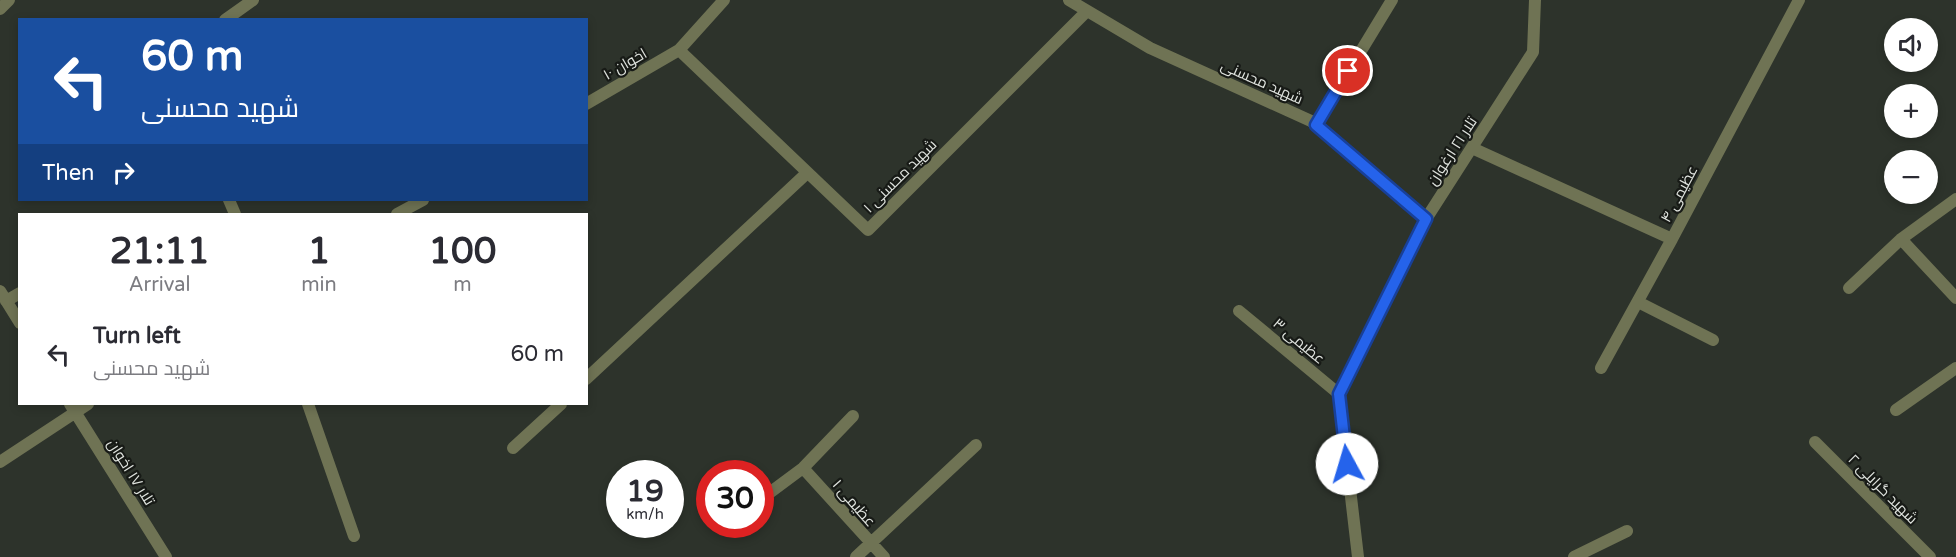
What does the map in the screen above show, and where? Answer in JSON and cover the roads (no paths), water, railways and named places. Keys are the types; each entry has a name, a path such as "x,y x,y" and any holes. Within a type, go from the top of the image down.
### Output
{"street":[{"path":"0,9 9,0"},
{"path":"228,18 253,0"},
{"name":"اخوان ۱۰","path":"588,103 679,50 724,0"},
{"name":"شهید محسنی","path":"1069,0 1150,48 1316,125 1426,219"},
{"path":"1316,125 1392,0"},
{"name":"تلار ۲۱ ارغوان","path":"1339,394 1426,219 1533,52 1535,0"},
{"name":"عظیمی ۴","path":"1472,148 1672,239 1799,0"},
{"name":"شهید محسنی ۱","path":"679,50 867,230 1087,11"},
{"path":"588,377 807,172"},
{"path":"1848,288 1901,240 1956,199"},
{"path":"399,213 421,201"},
{"path":"1601,368 1672,239"},
{"path":"1901,240 1956,298"},
{"path":"18,293 3,296 18,319"},
{"path":"1638,302 1713,340"},
{"name":"عظیمی ۳","path":"1239,311 1339,394"},
{"path":"1896,410 1956,368"},
{"path":"1339,394 1358,557"},
{"path":"308,405 354,536"},
{"path":"513,448 560,405"},
{"path":"0,462 73,407"},
{"name":"تلار ۱۷ اخوان","path":"73,407 166,557"},
{"path":"774,490 803,468 853,416"},
{"name":"شهید گرایلی ۲","path":"1815,442 1930,557"},
{"path":"856,557 976,445"},
{"name":"عظیمی ۱","path":"803,468 884,557"},
{"path":"1574,557 1628,531"}]}
